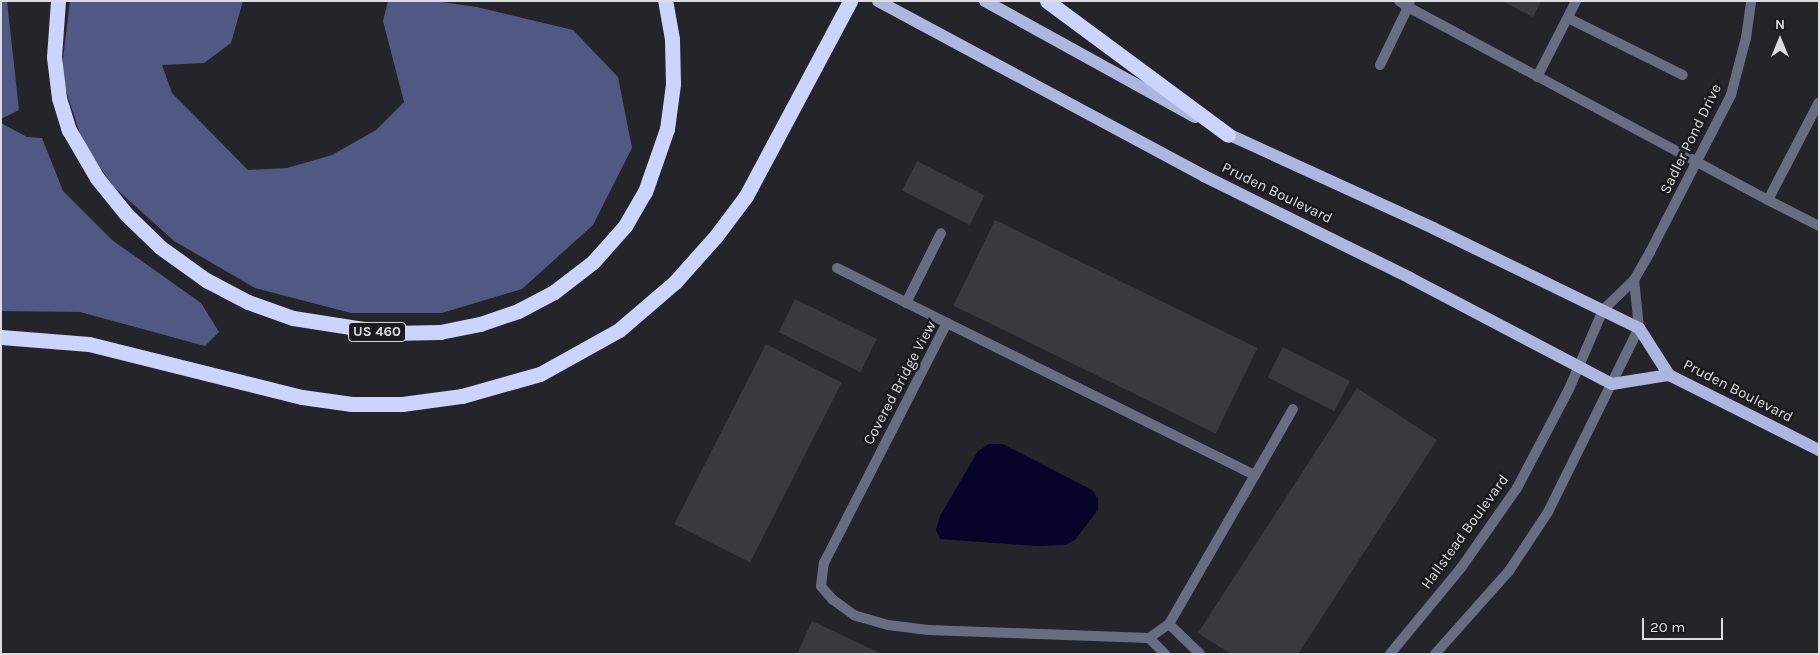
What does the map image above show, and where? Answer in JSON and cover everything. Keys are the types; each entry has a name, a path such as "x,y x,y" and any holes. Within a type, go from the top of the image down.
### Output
{"highway":[{"name":"US 460","path":"58,1 54,57 59,98 69,130 97,178 126,214 160,246 206,280 248,302 293,318 388,333 440,332 480,324 518,311 554,292 593,262 625,226 645,192 667,130 673,84 672,39 665,1"},
{"path":"1,337 89,344 302,397 352,404 402,404 462,396 540,374 619,330 675,282 716,236 746,196 850,1"},
{"path":"1047,1 1228,135"}],"main road":[{"name":"Pruden Boulevard","path":"878,1 1204,176 1410,278 1612,384 1669,375"},
{"name":"Pruden Boulevard","path":"985,1 1228,135 1433,228 1639,328 1669,375 1819,450"}],"street":[{"path":"1537,77 1576,1"},
{"name":"Sadler Pond Drive","path":"1603,310 1634,280 1698,162 1731,95 1746,38 1750,1"},
{"path":"1380,65 1406,3 1537,77 1819,226"},
{"path":"1568,18 1683,75"},
{"path":"1768,200 1819,102"},
{"path":"906,303 941,232"},
{"path":"837,268 947,323"},
{"path":"1435,654 1509,571 1548,512 1639,328 1634,280"},
{"name":"Hallstead Boulevard","path":"1390,654 1461,568 1517,488 1579,366 1603,310"},
{"name":"Covered Bridge View","path":"1149,638 928,630 888,625 854,615 833,600 821,586 824,563 947,323 1255,475"},
{"path":"1165,654 1149,638 1169,624 1293,409"},
{"path":"1169,624 1200,654"}],"shaded area":[{"path":"1,1 7,1 19,110 1,119"},
{"path":"70,1 243,1 231,43 204,63 162,65 172,93 248,170 287,168 332,155 376,130 404,102 383,21 388,1 435,1 477,7 573,30 618,77 632,148 593,225 522,289 442,313 351,313 255,288 174,241 113,186 83,143 61,75"},
{"path":"1,123 27,137 42,138 63,191 112,240 201,303 219,332 205,346 80,312 1,311"},
{"path":"989,444 1003,444 1092,490 1098,498 1098,510 1075,540 1065,545 1037,546 940,539 936,530 940,516 978,451"}],"building":[{"path":"1502,1 1541,1 1533,17"},
{"path":"917,161 985,196 970,225 902,190"},
{"path":"995,220 1257,348 1216,433 953,305"},
{"path":"795,299 877,339 861,372 779,332"},
{"path":"766,344 842,383 750,563 674,524"},
{"path":"1283,347 1350,381 1334,411 1268,377"},
{"path":"1357,388 1437,440 1298,654 1231,654 1198,633"},
{"path":"812,621 882,654 797,654"}]}
